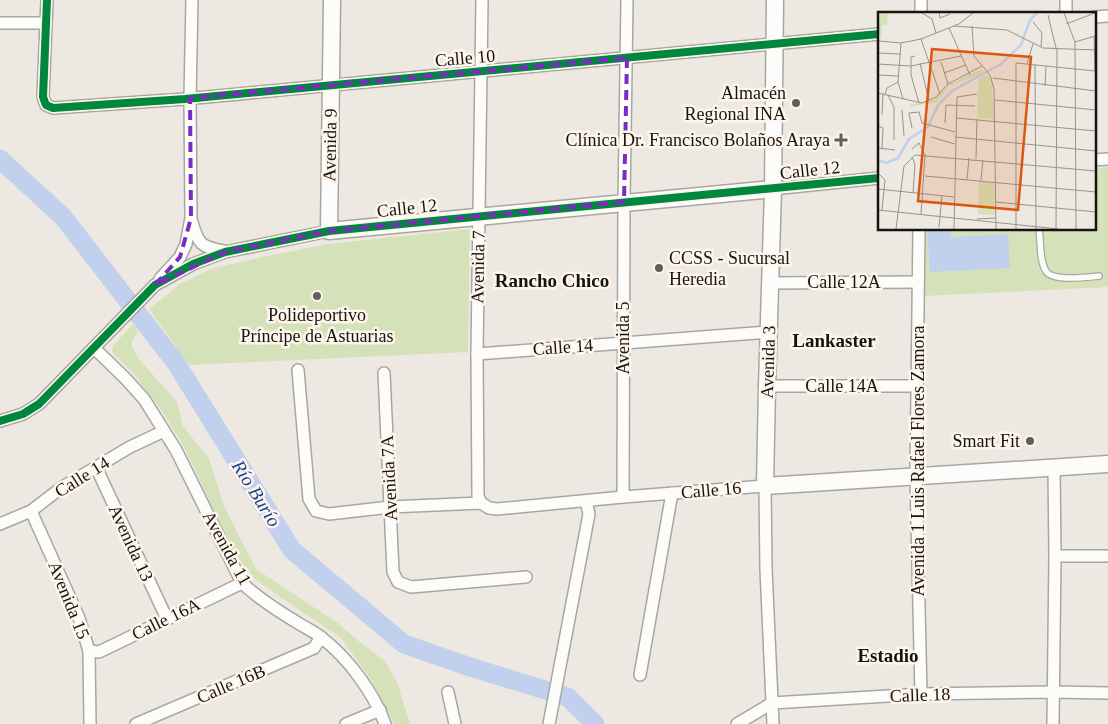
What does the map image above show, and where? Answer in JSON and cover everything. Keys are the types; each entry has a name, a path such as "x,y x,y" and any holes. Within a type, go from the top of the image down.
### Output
{"street":[{"path":"0,23 46,23 47,0"},
{"path":"155,284 180,257 186,244 191,218 190,98 192,0"},
{"name":"Avenida 9","path":"329,231 332,0"},
{"name":"Avenida 7","path":"481,504 478,496 477,354 482,0"},
{"name":"Avenida 5","path":"623,497 627,0"},
{"name":"Avenida 3","path":"773,724 766,569 765,486 766,386 773,189 775,0"},
{"name":"Calle 10","path":"46,23 43,97 46,105 53,108 331,86 878,34"},
{"name":"Calle 12","path":"0,421 23,414 38,404 155,284 193,264 225,252 329,231 878,178"},
{"path":"191,218 196,238 201,244 206,248 225,252"},
{"name":"Avenida 1 Luis Rafael Flores Zamora","path":"919,230 916,477 921,694"},
{"name":"Calle 12A","path":"770,283 918,282"},
{"name":"Calle 14","path":"477,354 768,332"},
{"name":"Avenida 11","path":"94,348 137,391 176,450 242,583 272,607 321,637 347,662 380,710 385,724"},
{"name":"Calle 16","path":"298,370 309,500 316,511 329,514 390,507 481,504 497,509 765,486 1108,464"},
{"name":"Avenida 7A","path":"384,373 393,572 398,582 411,587 526,577"},
{"name":"Calle 14A","path":"766,386 917,386"},
{"name":"Calle 14","path":"0,524 31,511 61,488 130,447 164,431"},
{"name":"Avenida 13","path":"96,467 167,619"},
{"path":"1053,724 1054,468"},
{"path":"640,675 672,493"},
{"path":"549,724 589,514 586,501"},
{"name":"Avenida 15","path":"31,511 80,618 89,651 90,724"},
{"path":"1055,556 1108,556"},
{"name":"Calle 16A","path":"89,651 99,652 242,583"},
{"name":"Calle 16B","path":"136,724 314,648 321,637"},
{"path":"448,692 455,724"},
{"name":"Calle 18","path":"737,724 772,703 921,694 1108,693"},
{"path":"346,724 380,710"}],"lane":[{"path":"1039,230 1046,272 1062,278 1099,276"}],"highlighted area":[{"path":"627,58 624,202 329,231 225,252 155,285 180,257 191,218 190,98"}],"green space":[{"path":"1108,167 1108,287 924,296 922,230 1096,230 1096,169"},
{"name":"Polideportivo Príncipe de Astuarias","path":"470,229 468,352 189,365 149,309 180,284 211,269 328,244"},
{"path":"133,324 138,331 131,344 138,358 177,402 183,426 209,459 224,506 256,569 339,624 384,660 397,682 410,724 394,724 372,681 341,638 257,581 242,563 231,545 182,443 160,408 132,372 112,352 113,346"}],"water":[{"path":"927,230 951,230 951,237 1008,234 1010,268 930,272"}],"waterway":[{"name":"Río Burío","path":"0,159 63,217 176,363 292,550 404,644 470,667 568,697 595,724"}],"cycle path":[{"path":"47,0 43,97 46,105 53,108 185,99 878,34"},
{"path":"0,421 23,414 39,404 155,285 193,264 225,252 329,231 878,178"}],"place":[{"name":"Almacén Regional INA","path":"796,103"},
{"name":"Clínica Dr. Francisco Bolaños Araya","path":"841,140"},
{"name":"CCSS - Sucursal Heredia","path":"659,268"},
{"name":"Polideportivo Príncipe de Astuarias","path":"317,296"},
{"name":"Smart Fit","path":"1030,441"}],"district":[{"name":"Rancho Chico","path":"552,280"},
{"name":"Lankaster","path":"834,340"},
{"name":"Estadio","path":"888,655"}]}
